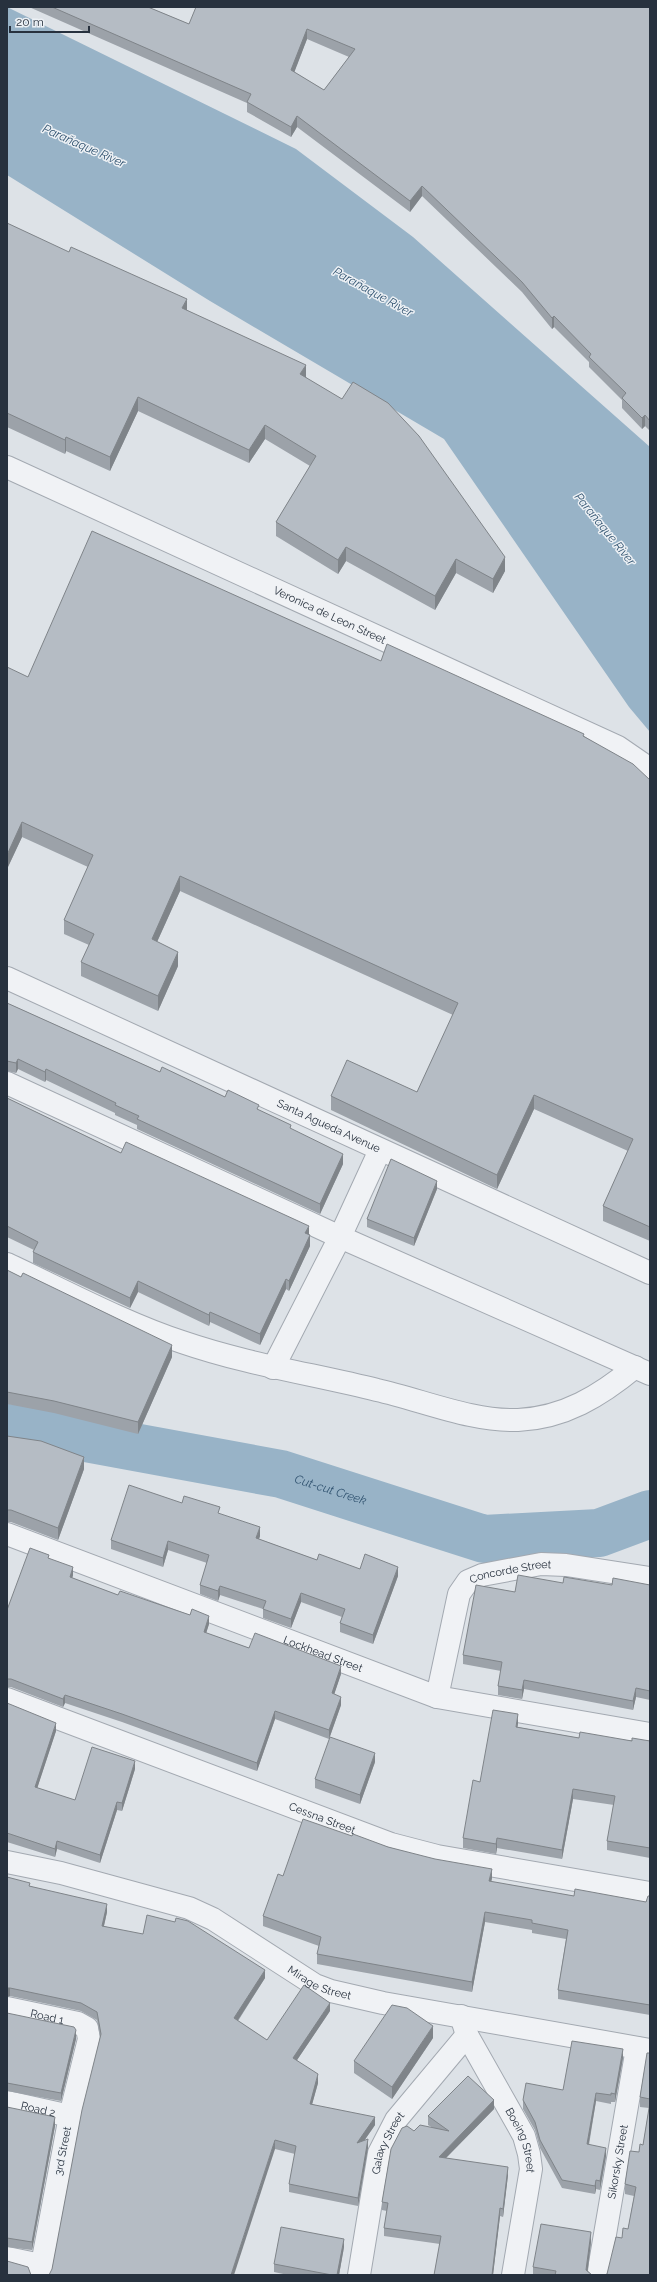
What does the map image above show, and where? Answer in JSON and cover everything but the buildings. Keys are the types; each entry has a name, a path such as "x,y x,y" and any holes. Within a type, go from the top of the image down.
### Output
{"street":[{"name":"Veronica de Leon Street","path":"7,467 618,747 650,769"},
{"name":"Santa Agueda Avenue","path":"7,978 380,1150 534,1218 650,1273"},
{"path":"7,1083 340,1237 642,1371"},
{"path":"273,1368 340,1237 380,1150"},
{"path":"7,1264 150,1330 182,1342 273,1368 377,1390 487,1419 518,1420 544,1417 576,1408 642,1371"},
{"name":"Lockhead Street","path":"7,1534 437,1697 650,1734"},
{"name":"Concorde Street","path":"437,1697 459,1594 468,1582 482,1575 541,1564 566,1564 650,1578"},
{"name":"Cessna Street","path":"7,1699 391,1844 437,1856 650,1893"},
{"name":"Mirage Street","path":"7,1862 61,1873 189,1908 213,1919 315,1985 331,1991 464,2025 643,2049"},
{"name":"Road 1","path":"7,2008 78,2023 87,2028"},
{"name":"Galaxy Street","path":"359,2275 379,2153 386,2135 464,2025"},
{"name":"Boeing Street","path":"464,2025 524,2136 529,2154 530,2169 513,2275"},
{"name":"3rd Street","path":"40,2270 70,2116 89,2039 87,2028"},
{"name":"Sikorsky Street","path":"598,2275 643,2049"},
{"name":"Road 2","path":"7,2102 70,2116"},
{"path":"7,2258 40,2270"}],"water":[{"name":"Parañaque River","path":"7,7 296,149 413,237 650,447 650,732 629,707 444,439 210,301 7,175"}],"waterway":[{"name":"Cut-cut Creek","path":"7,1428 58,1433 281,1474 484,1539 599,1533 650,1514"}]}
